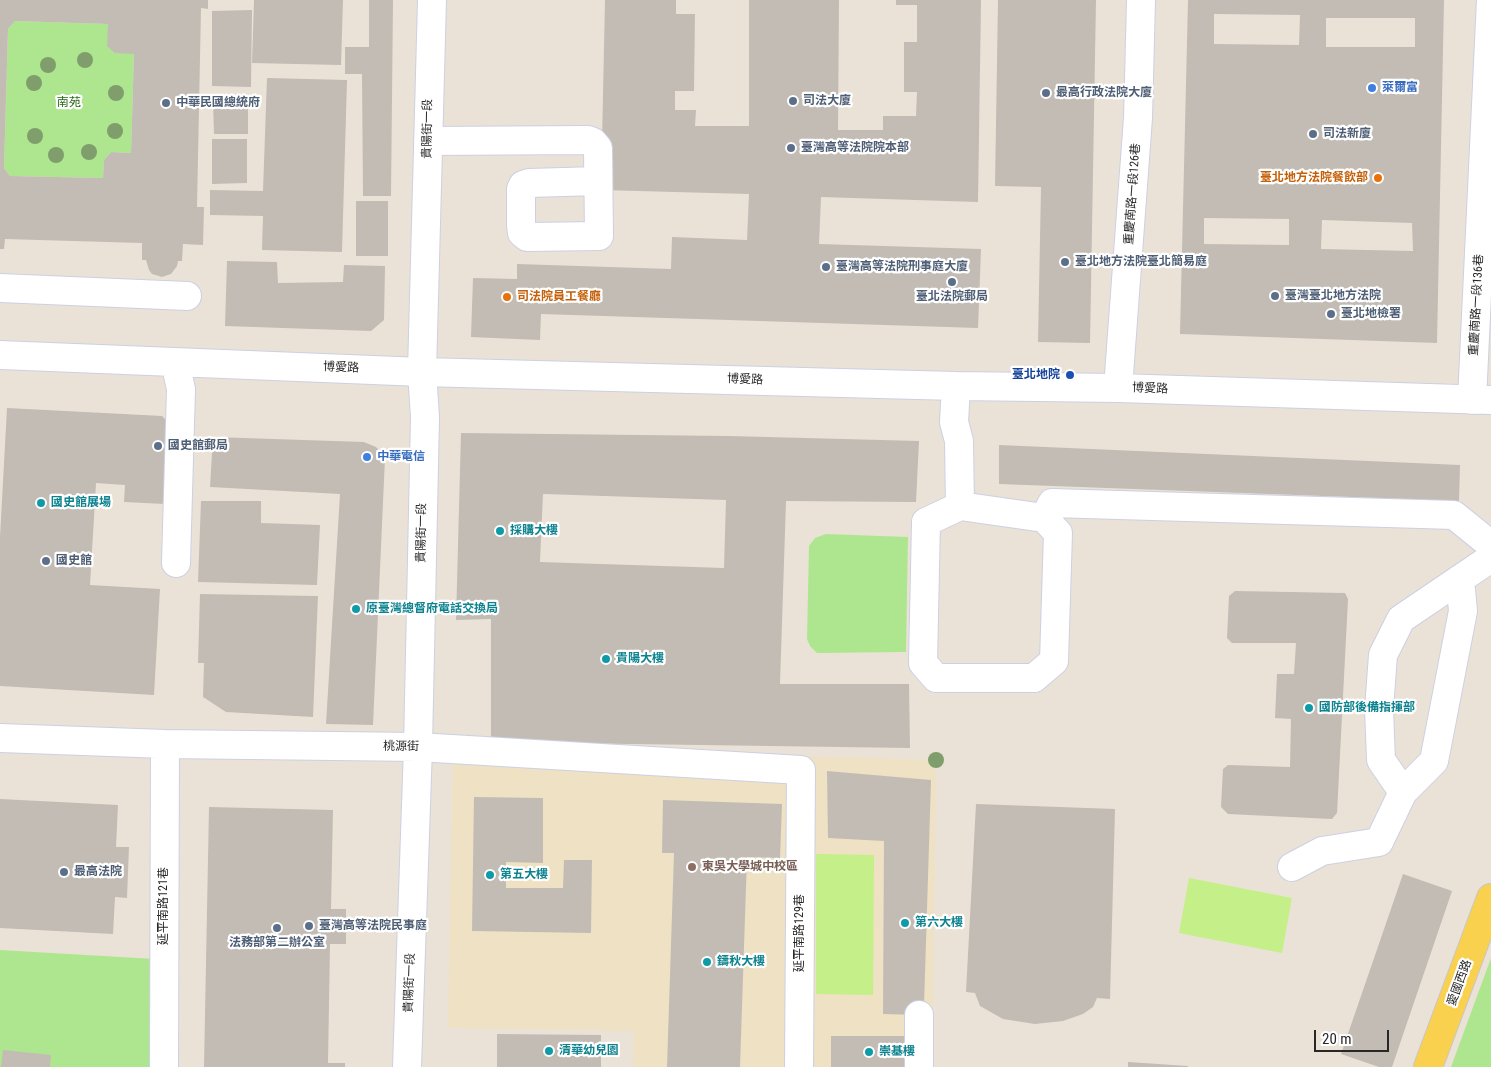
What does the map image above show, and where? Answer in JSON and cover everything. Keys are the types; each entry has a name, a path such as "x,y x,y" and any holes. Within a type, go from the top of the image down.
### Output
{"main road":[{"name":"愛國西路","path":"1428,1067 1491,898"}],"street":[{"name":"貴陽街一段","path":"407,1067 418,747 425,417 422,372 432,0"},
{"name":"重慶南路一段126巷","path":"1118,388 1138,118 1141,0"},
{"name":"重慶南路一段136巷","path":"1482,400 1491,0"},
{"path":"428,141 588,140 593,142 598,148 598,181"},
{"path":"0,288 187,296"},
{"name":"博愛路","path":"0,355 422,372 956,386 1118,388 1482,400"},
{"path":"175,362 181,389 176,563"},
{"path":"956,386 954,422 958,441 960,506"},
{"path":"1044,518 1052,503 1454,515 1491,545"},
{"path":"960,506 1044,518 1058,533 1054,661 1034,678 936,678 922,663 926,522 960,506"},
{"path":"1403,792 1381,760 1380,710 1383,656 1401,619 1491,558"},
{"path":"1292,867 1322,851 1379,842 1403,792 1434,761 1463,611 1460,578"},
{"name":"桃源街","path":"0,738 164,744 418,747 801,770"},
{"name":"延平南路121巷","path":"164,744 164,1067"},
{"name":"延平南路129巷","path":"799,1067 801,770"},
{"path":"919,1015 919,1067"}],"shaded area":[{"name":"東吳大學城中校區","path":"453,746 936,760 932,1067 633,1067 634,1031 448,1028"}],"green space":[{"name":"南苑","path":"15,21 108,24 134,54 131,153 111,152 104,160 103,178 10,176 4,168 8,29"},
{"path":"826,534 908,537 906,652 817,653 810,646 807,639 809,546 815,538"},
{"path":"816,854 874,855 873,995 816,994"},
{"path":"1189,878 1292,898 1282,953 1179,933"},
{"path":"0,950 155,959 151,1067 0,1067"},
{"path":"1491,958 1491,1067 1451,1067"}],"building":[{"name":"中華民國總統府","path":"0,0 208,0 208,9 201,8 197,207 204,207 203,245 183,244 182,261 178,261 171,274 162,277 152,274 146,260 142,260 142,243 5,239 4,249 0,249","holes":["15,21 108,24 107,46 115,53 134,54 131,153 111,152 104,160 103,178 10,176 4,168 8,29"]},
{"path":"254,0 343,0 341,65 252,63"},
{"path":"369,0 393,0 391,196 363,196 362,74 345,74 345,47 369,47"},
{"path":"605,0 676,0 676,14 695,14 694,91 675,91 675,110 696,110 695,126 749,126 749,0 839,0 838,130 883,130 883,116 916,116 917,92 904,92 904,42 917,42 917,5 896,5 896,0 981,0 978,202 821,197 819,244 981,249 978,328 541,314 540,340 471,337 473,278 517,279 517,264 671,269 672,237 747,240 749,194 601,190"},
{"name":"最高行政法院大廈","path":"998,0 1096,0 1090,343 1038,342 1041,187 995,186"},
{"name":"司法新廈","path":"1188,0 1444,0 1437,343 1180,334","holes":["1214,14 1300,15 1299,45 1214,44","1326,18 1415,18 1415,47 1326,47","1204,218 1289,219 1289,245 1204,244","1322,220 1412,223 1413,251 1321,249"]},
{"path":"252,10 251,87 212,86 212,11"},
{"path":"267,78 347,80 342,252 262,250 263,216 210,215 210,190 263,191"},
{"path":"213,101 248,101 248,134 214,134"},
{"path":"212,139 247,139 247,183 212,184"},
{"path":"356,201 388,201 388,256 356,256"},
{"path":"227,261 277,262 278,283 343,282 344,265 385,266 384,320 371,331 225,326"},
{"name":"國史館","path":"7,408 162,416 170,424 165,504 124,502 125,485 96,483 90,585 160,589 154,695 0,686 0,537"},
{"path":"461,433 729,436 919,441 916,502 786,501 780,684 909,684 910,748 491,742 491,619 456,620","holes":["543,494 726,500 724,568 540,562"]},
{"name":"原臺灣總督府電話交換局","path":"213,437 364,442 376,447 385,458 373,725 326,724 340,494 210,487"},
{"path":"999,445 1460,465 1459,501 999,484"},
{"path":"201,501 261,501 261,523 320,525 317,585 198,582"},
{"name":"國防部後備指揮部","path":"1235,591 1345,593 1348,599 1337,813 1332,819 1228,814 1221,807 1223,769 1228,765 1290,767 1291,719 1275,718 1277,674 1294,674 1296,643 1232,643 1227,638 1229,596"},
{"path":"200,594 318,596 313,717 226,712 203,697 204,663 198,663"},
{"name":"第六大樓","path":"827,771 931,780 924,1006 919,1015 883,1014 884,841 828,838"},
{"name":"第五大樓","path":"474,797 543,798 543,863 506,862 506,888 563,888 564,860 592,860 591,933 472,931"},
{"name":"最高法院","path":"0,799 118,805 116,847 129,847 127,898 115,897 113,934 0,928"},
{"name":"鑄秋大樓","path":"663,800 782,804 780,858 747,857 740,1067 667,1067 674,853 662,853"},
{"path":"976,804 1115,809 1110,999 1097,998 1093,1007 1083,1014 1063,1021 1035,1024 1003,1019 980,1006 975,993 966,992"},
{"path":"209,807 333,810 331,909 346,909 346,944 330,944 328,1063 345,1063 345,1067 204,1067"},
{"path":"1403,874 1452,891 1392,1067 1379,1067 1341,1054"},
{"name":"清華幼兒園","path":"497,1034 601,1035 601,1067 497,1067"},
{"name":"崇基樓","path":"831,1036 907,1036 906,1067 831,1067"},
{"path":"3,1050 51,1055 50,1067 1,1067"},
{"path":"1128,1062 1188,1066 1188,1067 1128,1067"}],"place":[{"name":"萊爾富","path":"1372,88"},
{"name":"最高行政法院大廈","path":"1046,93"},
{"name":"司法大廈","path":"793,101"},
{"name":"中華民國總統府","path":"166,103"},
{"name":"司法新廈","path":"1313,134"},
{"name":"臺灣高等法院院本部","path":"791,148"},
{"name":"臺北地方法院餐飲部","path":"1378,178"},
{"name":"臺北地方法院臺北簡易庭","path":"1065,262"},
{"name":"臺灣高等法院刑事庭大廈","path":"826,267"},
{"name":"臺北法院郵局","path":"952,282"},
{"name":"臺灣臺北地方法院","path":"1275,296"},
{"name":"司法院員工餐廳","path":"507,297"},
{"name":"臺北地檢署","path":"1331,314"},
{"name":"臺北地院","path":"1070,375"},
{"name":"國史館郵局","path":"158,446"},
{"name":"中華電信","path":"367,457"},
{"name":"國史館展場","path":"41,503"},
{"name":"採購大樓","path":"500,531"},
{"name":"國史館","path":"46,561"},
{"name":"原臺灣總督府電話交換局","path":"356,609"},
{"name":"貴陽大樓","path":"606,659"},
{"name":"國防部後備指揮部","path":"1309,708"},
{"name":"東吳大學城中校區","path":"692,867"},
{"name":"最高法院","path":"64,872"},
{"name":"第五大樓","path":"490,875"},
{"name":"第六大樓","path":"905,923"},
{"name":"臺灣高等法院民事庭","path":"309,926"},
{"name":"法務部第二辦公室","path":"277,928"},
{"name":"鑄秋大樓","path":"707,962"},
{"name":"清華幼兒園","path":"549,1051"},
{"name":"崇基樓","path":"869,1052"}]}
